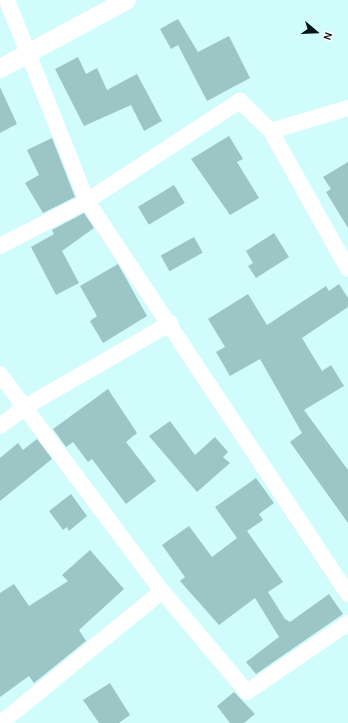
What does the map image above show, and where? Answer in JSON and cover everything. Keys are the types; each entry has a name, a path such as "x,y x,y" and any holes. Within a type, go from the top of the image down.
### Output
{"street":[{"path":"7,0 87,201 171,323 214,397 348,594"},
{"path":"0,68 27,52 126,0"},
{"path":"0,246 87,201 240,101 271,131 348,269"},
{"path":"271,131 348,108"},
{"path":"0,426 25,407 171,323"},
{"path":"0,374 162,591 247,692 348,623"},
{"path":"1,723 162,591"}],"building":[{"path":"178,19 198,52 229,36 250,78 207,101 178,45 171,49 160,29"},
{"path":"78,57 86,74 97,68 107,90 137,74 162,121 144,131 131,105 84,126 55,69"},
{"path":"0,87 17,124 0,133"},
{"path":"229,136 243,159 237,162 259,198 230,215 191,159"},
{"path":"52,138 75,197 43,213 25,183 39,175 27,150"},
{"path":"348,162 348,228 326,192 331,189 323,177"},
{"path":"174,185 185,203 149,225 138,207"},
{"path":"84,213 94,228 62,251 79,283 56,295 31,247 54,234 52,230"},
{"path":"274,233 289,257 256,278 248,266 253,263 246,251"},
{"path":"194,237 203,253 169,271 161,255"},
{"path":"118,264 147,316 103,343 90,321 97,316 80,286"},
{"path":"339,284 348,298 348,307 302,338 322,371 331,365 344,386 304,410 348,470 348,523 290,442 302,433 260,359 230,376 216,352 225,347 208,319 248,294 267,325 326,286 329,291"},
{"path":"108,389 137,433 126,442 156,481 126,504 92,459 88,462 73,442 66,447 53,429"},
{"path":"170,421 195,455 215,437 228,452 223,457 230,463 197,492 149,436"},
{"path":"37,439 52,459 0,501 0,458 18,443 23,450"},
{"path":"256,478 274,503 259,514 263,520 247,531 283,582 268,592 285,619 290,622 329,594 343,614 256,674 246,662 279,637 255,598 219,625 180,581 185,577 162,545 189,526 212,557 237,538 215,507"},
{"path":"71,494 87,516 69,531 67,527 63,530 49,511"},
{"path":"90,550 124,589 79,630 86,641 34,683 29,676 0,697 0,593 14,584 29,606 68,581 62,575"},
{"path":"110,683 130,715 119,723 99,723 83,700"},
{"path":"234,692 255,714 244,723 230,723 217,706"}]}
